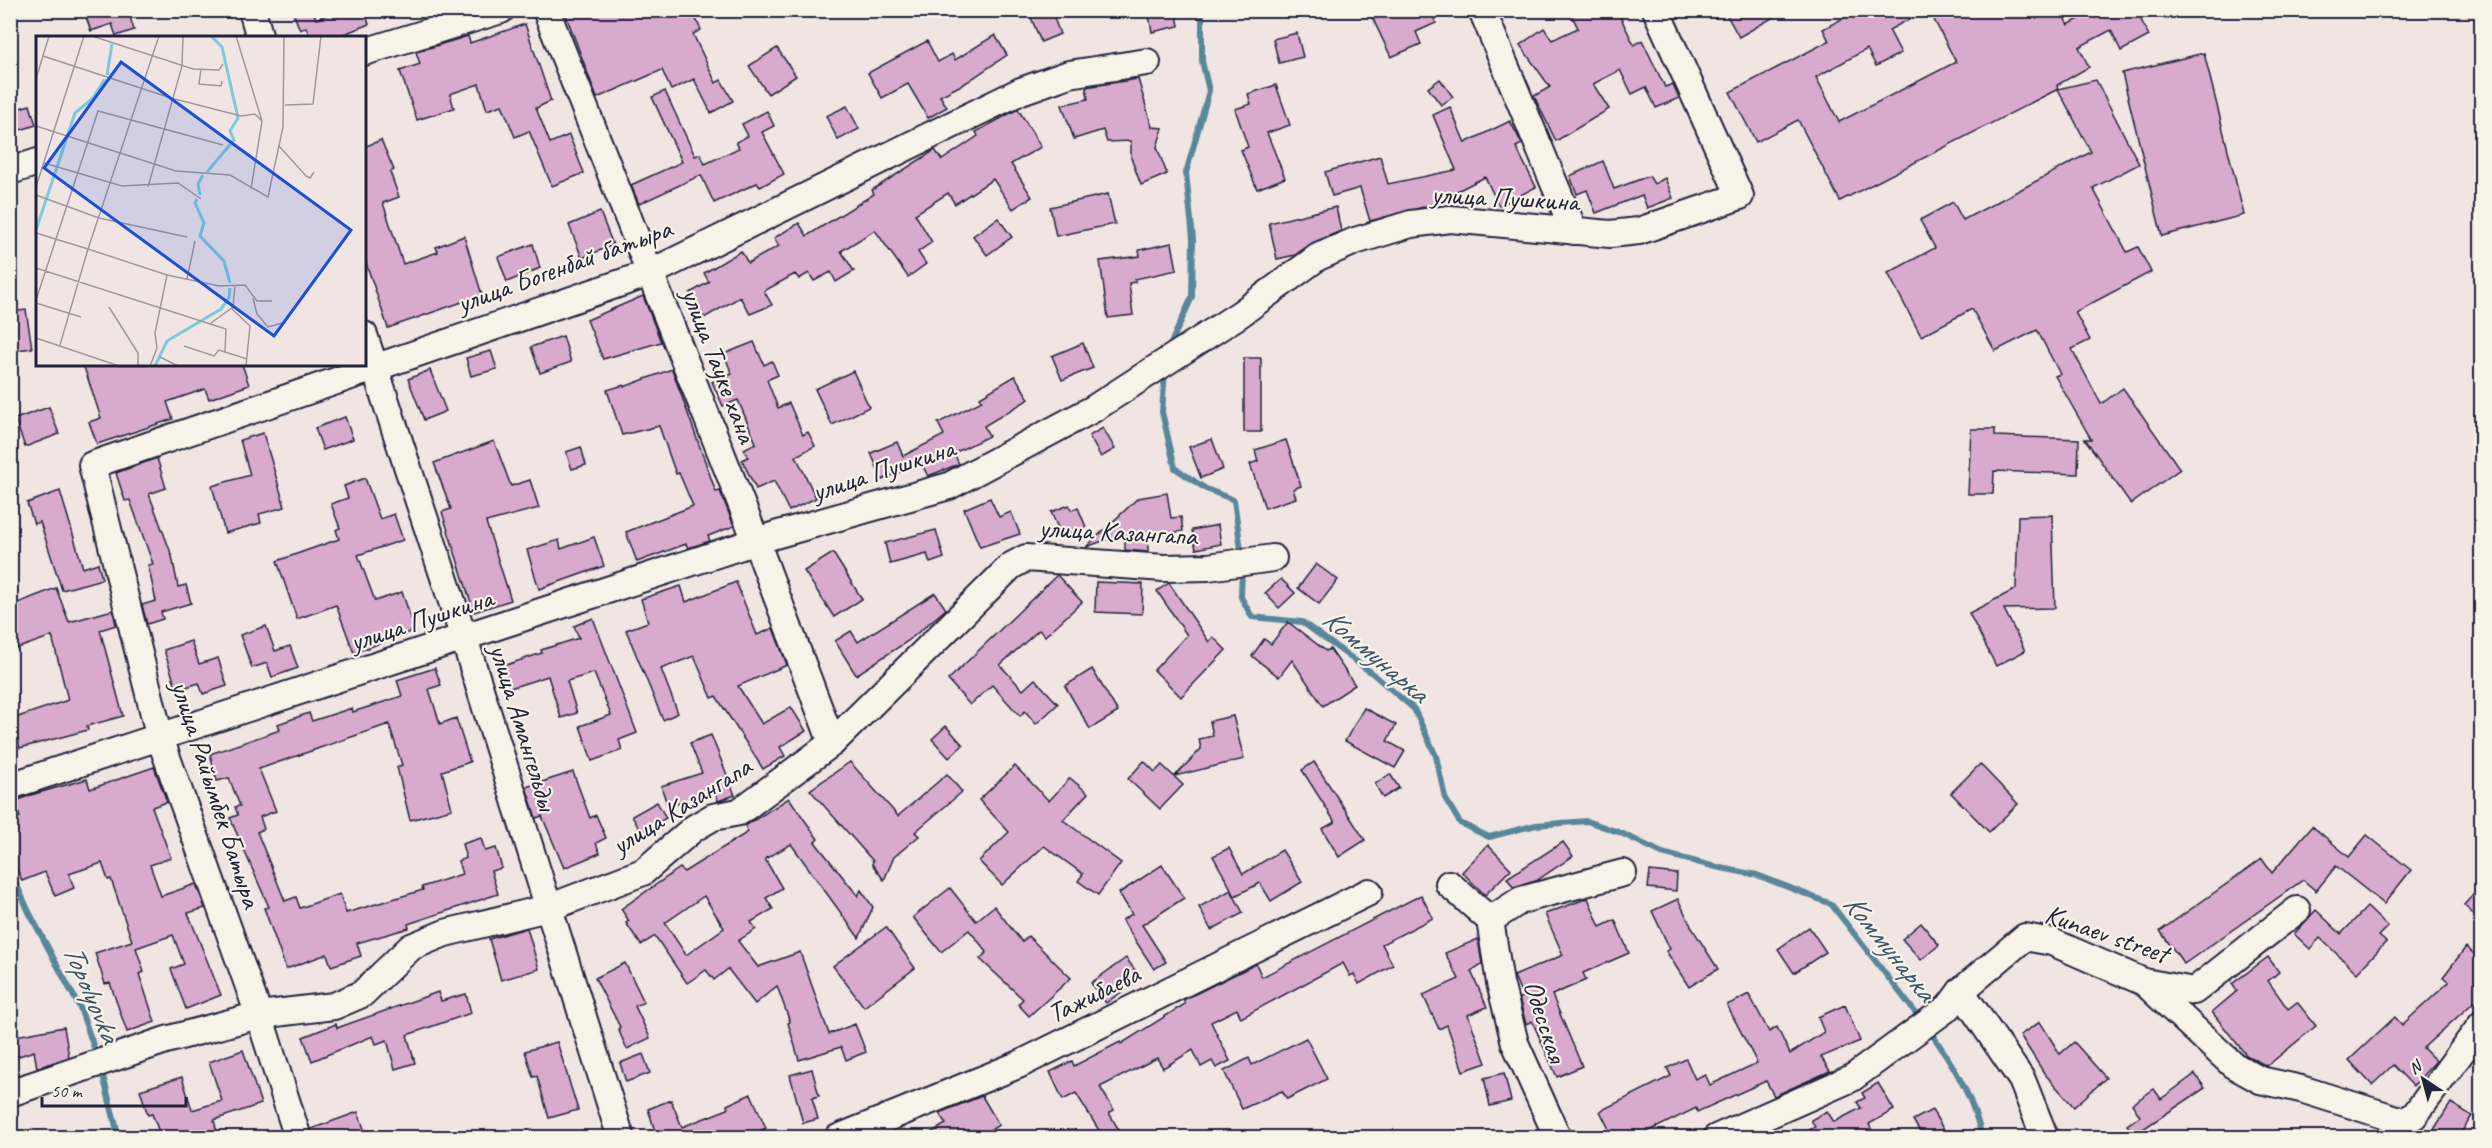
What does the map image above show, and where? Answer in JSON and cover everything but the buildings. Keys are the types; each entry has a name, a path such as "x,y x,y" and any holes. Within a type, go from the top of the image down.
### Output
{"street":[{"path":"252,10 259,36"},
{"path":"366,51 501,10"},
{"name":"улица Тауке хана","path":"546,10 756,541 832,743"},
{"path":"1482,10 1574,231"},
{"name":"улица Пушкина","path":"10,786 464,639 756,541 949,486 1093,409 1240,314 1318,257 1355,241 1411,224 1450,219 1610,234 1639,231 1740,196 1656,10"},
{"name":"улица Богенбай батыра","path":"92,465 650,273 1021,91 1069,74 1147,62"},
{"path":"10,171 36,163"},
{"name":"улица Амангельды","path":"366,340 464,639 621,1137"},
{"name":"улица Райымбек Батыра","path":"92,465 160,738 259,1015 298,1137"},
{"name":"улица Казангапа","path":"10,1093 110,1059 259,1015 334,1006 362,994 411,947 445,933 548,908 643,872 694,828 713,817 739,812 832,743 1004,573 1026,558 1164,568 1208,567 1254,561"},
{"path":"1449,884 1491,920 1521,900 1623,873"},
{"name":"Тажибаева","path":"838,1137 1018,1065 1369,892"},
{"name":"Kunaev street","path":"1716,1137 1852,1078 1955,999 2025,937 2052,942 2144,982 2194,991 2296,910"},
{"name":"Одесская","path":"1491,920 1500,983 1515,1043 1558,1137"},
{"path":"2144,982 2233,1065 2260,1080 2301,1089 2403,1121 2414,1116 2481,1024"},
{"path":"1955,999 2022,1080 2045,1137"}],"waterway":[{"name":"Коммунарка","path":"1167,352 1192,297 1193,239 1186,173 1209,91 1202,61 1202,10"},
{"name":"Коммунарка","path":"1165,371 1162,412 1175,468 1206,489 1234,500 1242,557"},
{"name":"Коммунарка","path":"1242,567 1241,597 1252,617 1302,622 1372,673 1414,709 1436,756 1445,798 1460,823 1489,837 1536,825 1587,821 1621,833 1662,853 1757,875 1831,904 1922,1021"},
{"name":"Topolyovka","path":"10,870 29,912 80,1008 97,1056"},
{"name":"Коммунарка","path":"1928,1029 1961,1080 1982,1138"},
{"name":"Topolyovka","path":"101,1068 119,1138"}]}
